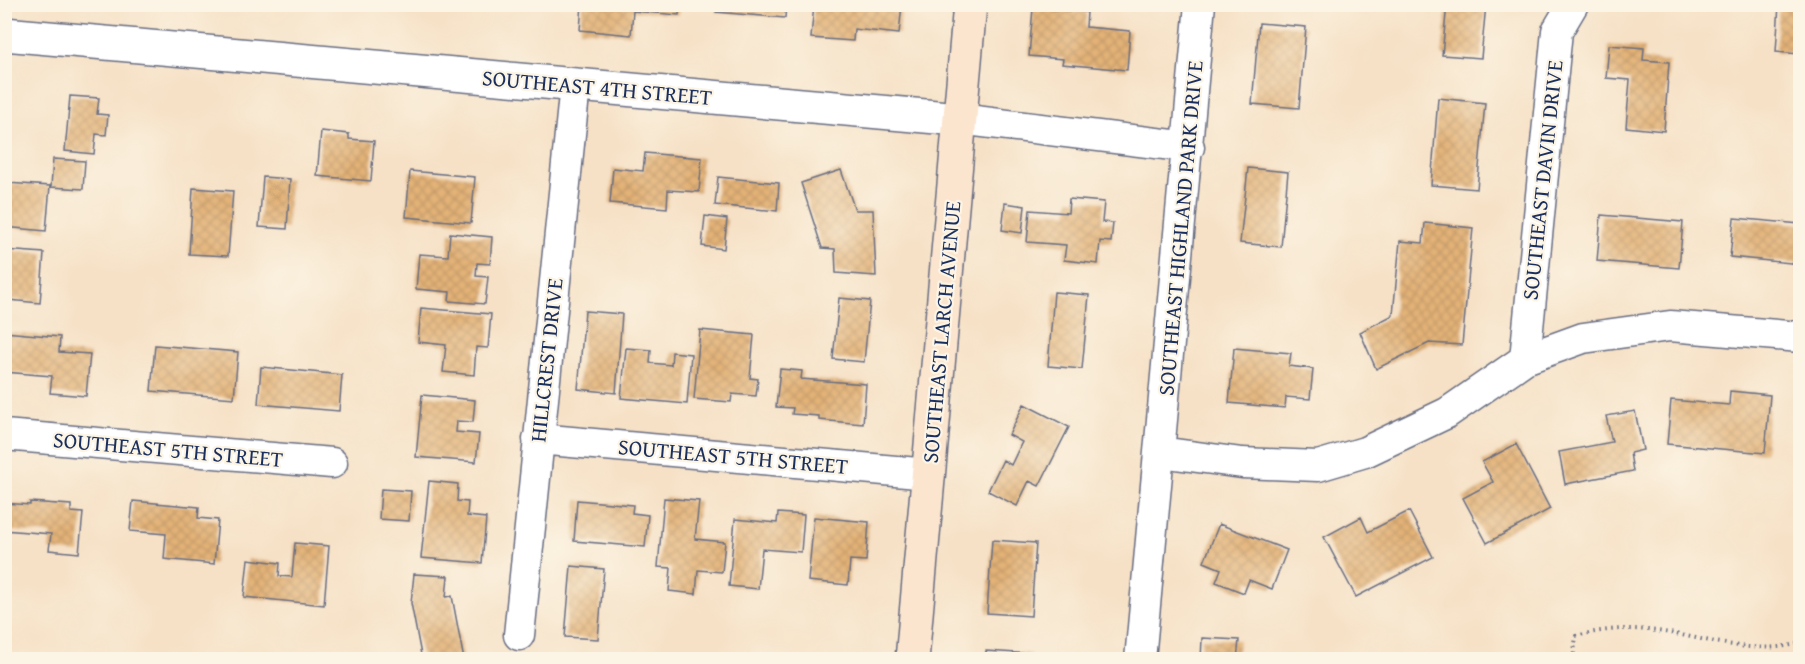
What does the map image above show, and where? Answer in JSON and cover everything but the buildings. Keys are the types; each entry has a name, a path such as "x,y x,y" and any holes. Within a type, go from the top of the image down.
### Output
{"main road":[{"name":"SOUTHEAST LARCH AVENUE","path":"912,660 970,4"}],"street":[{"name":"SOUTHEAST HIGHLAND PARK DRIVE","path":"1140,660 1189,147 1200,4"},
{"name":"SOUTHEAST DAVIN DRIVE","path":"1525,359 1545,129 1557,32 1573,4"},
{"name":"SOUTHEAST 4TH STREET","path":"4,34 959,119 1189,147"},
{"name":"HILLCREST DRIVE","path":"519,635 575,85"},
{"path":"1160,452 1242,463 1318,466 1365,452 1447,412 1525,359 1583,338 1670,326 1800,337"},
{"name":"SOUTHEAST 5TH STREET","path":"4,435 332,463"},
{"name":"SOUTHEAST 5TH STREET","path":"538,439 929,474"}],"path":[{"path":"1573,660 1576,636 1628,628 1670,633 1732,646 1765,649 1800,643"}]}
